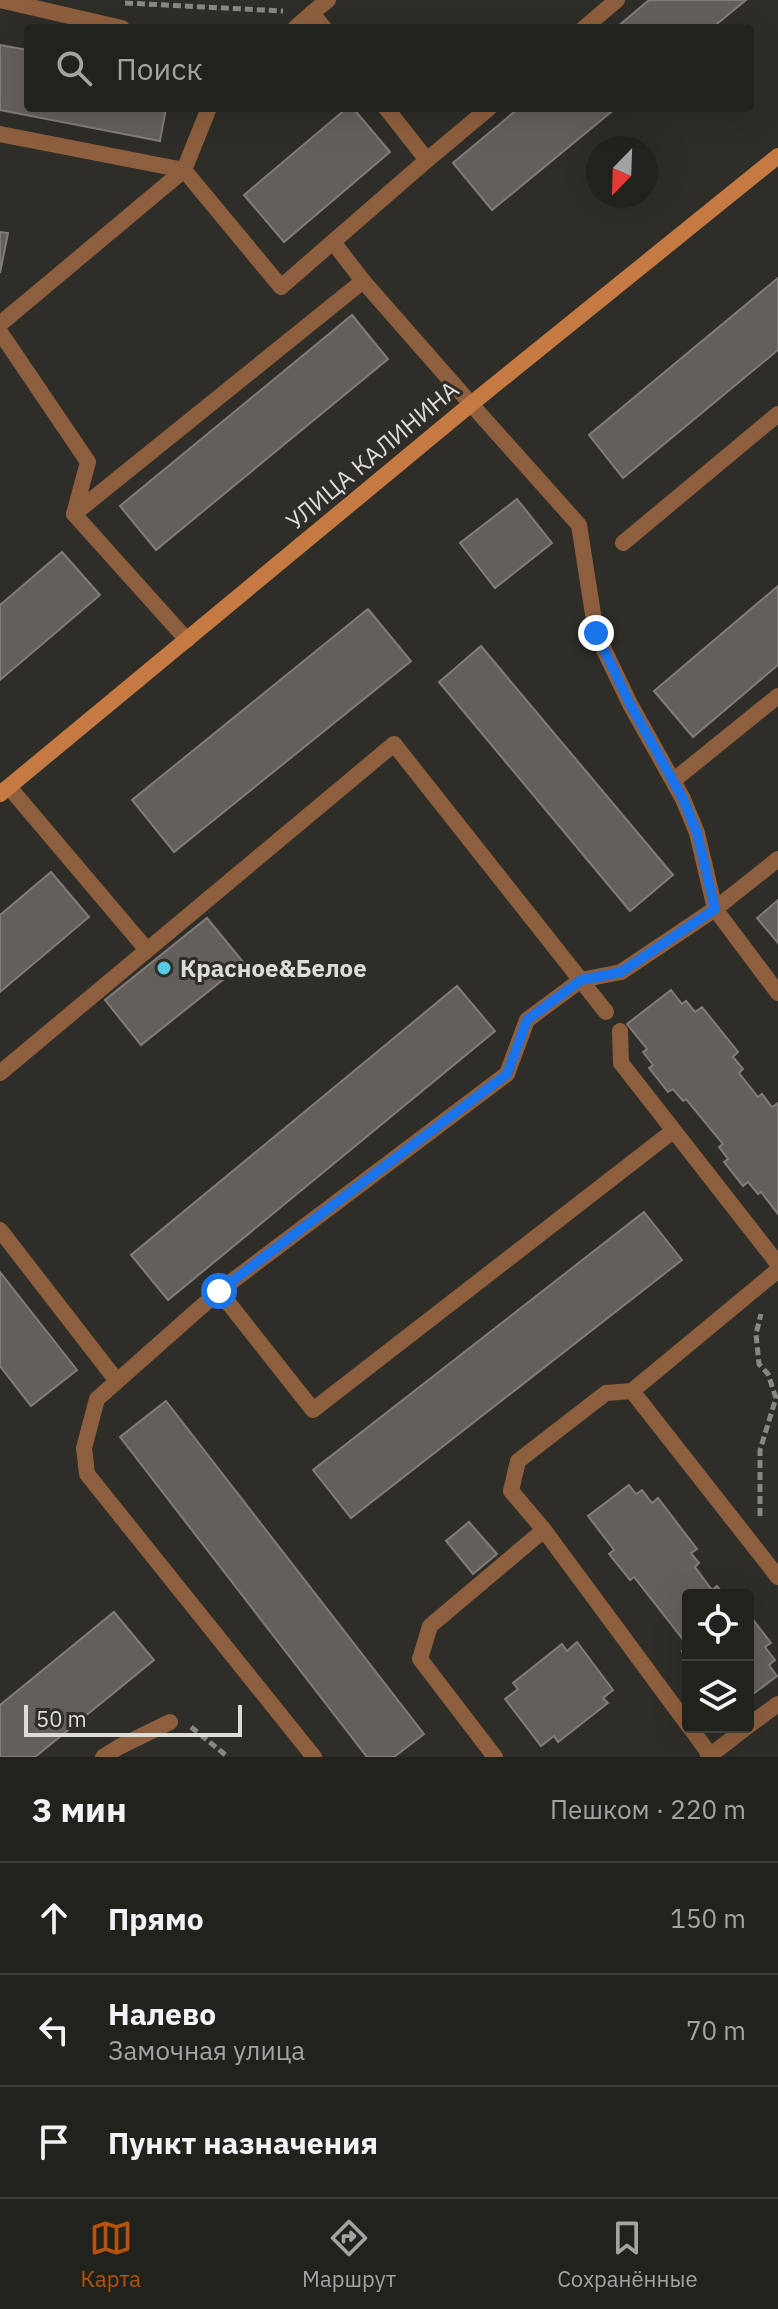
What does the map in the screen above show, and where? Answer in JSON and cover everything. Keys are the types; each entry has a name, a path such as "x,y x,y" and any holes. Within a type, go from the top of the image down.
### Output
{"street":[{"path":"0,0 105,24"},
{"path":"300,24 328,0"},
{"path":"589,24 617,0"},
{"path":"312,13 321,24"},
{"path":"0,324 184,170 207,112"},
{"path":"389,112 427,160"},
{"path":"0,134 184,170 281,287 484,112"},
{"name":"УЛИЦА КАЛИНИНА","path":"4,790 471,404 778,156"},
{"path":"333,242 363,281 579,525 596,633 630,704 674,780 697,833 715,909 778,993"},
{"path":"74,514 363,281"},
{"path":"0,332 88,462 74,514"},
{"path":"623,543 778,414"},
{"path":"74,514 187,640"},
{"path":"674,780 778,696"},
{"path":"0,1073 394,744 606,1012"},
{"path":"4,790 147,950"},
{"path":"314,1757 87,1474 84,1448 97,1399 219,1291 507,1074 527,1020 581,980 621,972 715,909 778,859"},
{"path":"620,1031 621,1063 776,1269 632,1391 606,1393 518,1461 511,1491 544,1530 682,1717"},
{"path":"219,1291 313,1410 673,1131"},
{"path":"0,1230 117,1381"},
{"path":"632,1391 778,1577"},
{"path":"495,1757 420,1659 430,1626 544,1530"},
{"path":"754,1722 778,1704"},
{"path":"103,1757 170,1722"},
{"path":"694,1733 709,1756 740,1733"}],"path":[{"path":"113,0 130,4 312,13"},
{"path":"760,1525 760,1450 776,1398 768,1374 759,1364 756,1334 776,1269"},
{"path":"170,1722 187,1725 199,1732 228,1757"}],"building":[{"path":"649,0 746,0 717,24 621,24"},
{"path":"0,45 24,49 24,112 165,112 160,141 0,110"},
{"path":"342,112 356,112 390,152 284,242 244,195"},
{"path":"514,112 611,112 492,210 453,163"},
{"path":"0,232 8,233 0,273"},
{"path":"778,278 778,350 623,478 589,435"},
{"path":"352,315 388,359 156,550 120,506"},
{"path":"517,499 552,543 495,588 460,543"},
{"path":"62,552 100,595 0,680 0,605"},
{"path":"778,586 778,665 693,737 654,691"},
{"path":"368,609 411,661 174,852 132,800"},
{"path":"481,646 673,875 630,911 439,682"},
{"path":"51,872 89,917 0,992 0,915"},
{"path":"778,900 778,943 757,918"},
{"path":"207,918 244,963 141,1045 105,1000"},
{"path":"457,986 495,1031 168,1300 131,1255"},
{"path":"671,990 682,1004 686,1001 695,1012 702,1007 738,1052 733,1057 743,1069 739,1073 758,1097 762,1094 772,1107 778,1103 778,1214 761,1192 758,1194 748,1182 743,1186 724,1162 728,1159 719,1147 723,1144 686,1099 683,1101 673,1089 668,1092 649,1068 653,1065 643,1052 647,1049 627,1024"},
{"path":"644,1212 682,1260 351,1518 313,1470"},
{"path":"0,1272 77,1370 31,1406 0,1366"},
{"path":"166,1401 424,1734 394,1757 367,1757 120,1437"},
{"path":"629,1485 636,1494 642,1490 652,1503 658,1498 697,1549 691,1553 699,1563 695,1567 711,1589 682,1589 682,1638 634,1577 630,1580 609,1554 614,1550 588,1516"},
{"path":"469,1522 497,1554 473,1574 446,1541"},
{"path":"114,1612 154,1660 35,1757 0,1757 0,1705"},
{"path":"754,1621 771,1643 765,1647 775,1660 769,1665 777,1676 754,1693"},
{"path":"577,1642 613,1690 603,1698 608,1703 558,1742 554,1736 541,1746 505,1699 518,1689 513,1683 562,1644 567,1651"}],"place":[{"name":"Красное&Белое","path":"164,968"}],"route":[{"path":"219,1291 507,1074 527,1020 581,980 621,972 715,909 697,833 683,799 630,704 596,633"}]}
